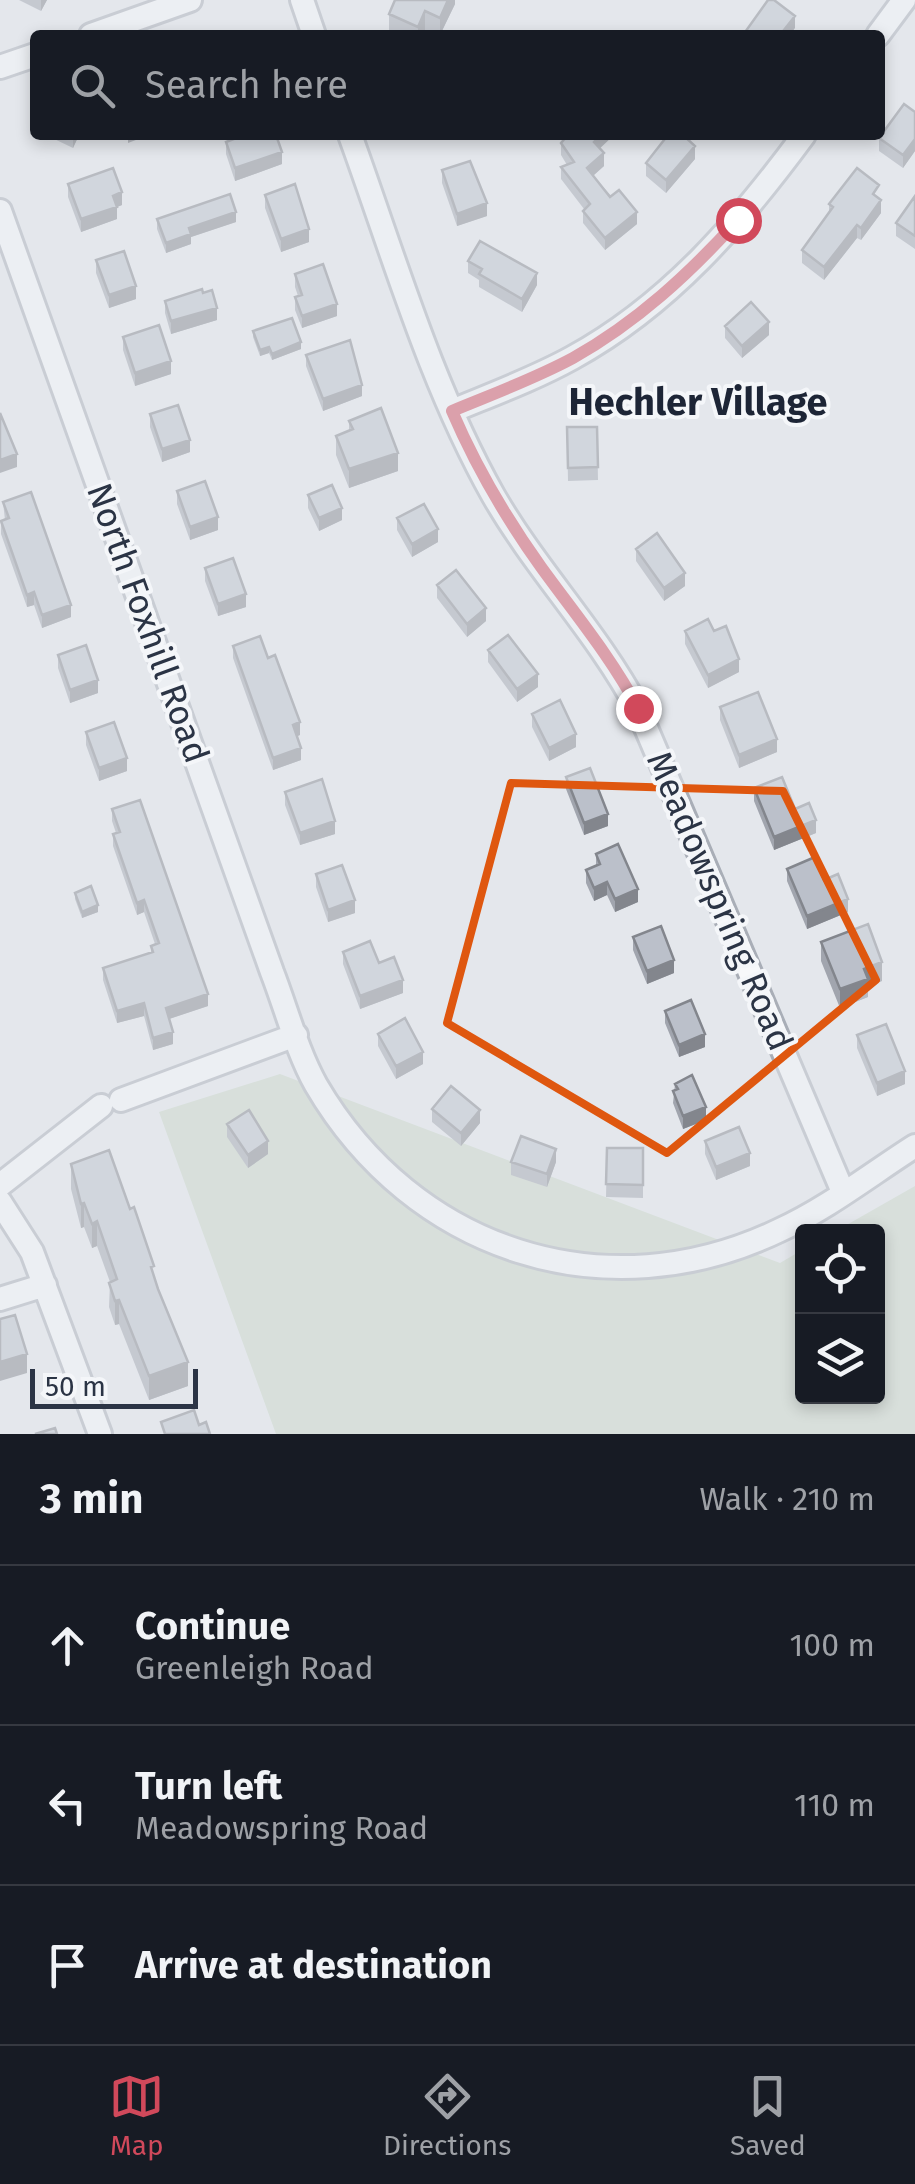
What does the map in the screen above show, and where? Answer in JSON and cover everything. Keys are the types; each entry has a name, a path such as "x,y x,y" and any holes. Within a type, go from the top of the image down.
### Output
{"street":[{"path":"105,30 190,0"},
{"path":"302,0 312,30"},
{"path":"882,30 904,0"},
{"path":"0,68 30,57"},
{"name":"Meadowspring Road","path":"352,140 452,411 496,500 602,648 638,708 843,1192"},
{"path":"452,411 562,364 635,318 696,265 738,220 800,140"},
{"name":"North Foxhill Road","path":"0,211 296,1035 314,1081 361,1147 412,1196 452,1223 494,1244 536,1257 590,1266 668,1266 732,1250 780,1231 915,1146"},
{"path":"0,1185 111,1103 296,1035"},
{"path":"0,1202 32,1252 100,1434"},
{"path":"0,1299 45,1284"}],"highlighted area":[{"path":"511,783 783,791 876,980 667,1153 447,1023"}],"green space":[{"path":"280,1074 780,1263 795,1254 795,1404 885,1404 885,1224 848,1224 915,1186 915,1434 276,1434 159,1112"}],"building":[{"path":"395,0 448,0 440,18 425,11 418,27 389,14"},
{"path":"768,0 774,0 795,16 784,30 747,30"},
{"path":"904,104 915,112 915,139 903,155 882,140 885,140 885,130"},
{"path":"278,140 282,152 235,168 226,142"},
{"path":"596,140 604,153 587,168 610,197 619,190 637,212 605,238 583,211 590,204 561,167 574,162 561,143"},
{"path":"664,140 688,140 695,146 666,180 646,163"},
{"path":"470,161 487,203 457,214 442,170"},
{"path":"113,168 122,192 113,196 117,207 81,219 68,184"},
{"path":"857,168 879,185 873,194 881,200 824,267 802,250 833,207 829,204"},
{"path":"295,184 309,229 281,239 265,195"},
{"path":"230,194 236,212 189,228 191,234 166,243 157,219"},
{"path":"915,196 915,236 896,223"},
{"path":"480,241 537,273 522,299 479,274 482,269 468,261"},
{"path":"124,251 136,286 109,295 96,260"},
{"path":"323,264 337,304 302,316 295,297 302,295 295,274"},
{"path":"202,289 203,293 212,290 217,308 171,321 165,301"},
{"path":"751,302 769,322 742,346 725,326"},
{"path":"292,318 301,342 272,354 269,347 260,350 253,331"},
{"path":"159,325 171,361 135,373 123,337"},
{"path":"350,340 362,385 323,399 306,355"},
{"path":"178,405 190,440 162,449 150,414"},
{"path":"381,408 398,453 349,469 336,436 353,429 349,421"},
{"path":"0,413 17,454 0,460"},
{"path":"567,427 597,427 598,467 568,468"},
{"path":"205,481 218,517 190,527 177,491"},
{"path":"332,485 342,508 319,518 308,495"},
{"path":"31,492 71,605 42,615 34,592 27,595 1,521 9,518 3,502"},
{"path":"424,504 438,529 412,544 397,518"},
{"path":"657,533 685,573 664,588 636,549"},
{"path":"233,558 246,594 218,604 205,568"},
{"path":"456,570 486,608 467,624 437,585"},
{"path":"708,619 714,631 726,626 739,659 708,675 685,631"},
{"path":"508,635 538,674 517,689 488,650"},
{"path":"260,636 268,658 275,655 300,722 293,725 301,748 273,758 233,646"},
{"path":"86,645 98,680 70,690 58,655"},
{"path":"758,692 777,739 739,755 720,707"},
{"path":"560,700 576,734 549,748 532,714"},
{"path":"114,722 127,758 99,768 86,732"},
{"path":"590,768 608,814 584,823 566,777"},
{"path":"782,777 795,809 809,803 816,820 774,837 754,788"},
{"path":"322,779 335,821 300,833 285,792"},
{"path":"140,800 208,994 166,1008 173,1032 153,1038 144,1003 117,1011 103,968 153,952 151,946 159,943 144,900 137,903 113,834 120,832 112,809"},
{"path":"618,844 638,889 615,899 607,882 594,888 586,870 600,864 596,854"},
{"path":"815,857 824,880 838,874 848,899 807,916 787,869"},
{"path":"342,865 355,900 328,910 316,874"},
{"path":"91,886 98,905 82,912 75,893"},
{"path":"868,924 882,962 864,969 868,979 840,989 821,942"},
{"path":"661,926 674,960 647,971 633,937"},
{"path":"370,941 379,963 394,957 403,980 360,996 343,952"},
{"path":"691,1000 705,1034 679,1045 665,1011"},
{"path":"405,1018 423,1052 396,1066 378,1034"},
{"path":"886,1024 905,1071 877,1083 857,1035"},
{"path":"692,1075 706,1107 683,1116 673,1091 678,1089 675,1084"},
{"path":"451,1086 480,1110 461,1133 432,1109"},
{"path":"249,1110 268,1141 248,1155 227,1124"},
{"path":"739,1127 750,1153 716,1167 705,1141"},
{"path":"521,1136 556,1149 547,1174 511,1162"},
{"path":"607,1148 643,1148 643,1185 606,1184"},
{"path":"109,1150 130,1209 134,1207 158,1289 188,1362 149,1376 119,1300 115,1301 109,1283 117,1279 97,1221 92,1224 84,1203 81,1204 71,1164"},
{"path":"15,1315 27,1354 0,1362 0,1319"},
{"path":"194,1410 199,1425 206,1422 210,1434 165,1434 161,1422"},
{"path":"55,1428 57,1434 35,1434"}],"district":[{"name":"Hechler Village","path":"698,402"}],"route":[{"path":"638,708 602,648 496,500 452,411 550,370 604,340 677,284 738,220"}]}
